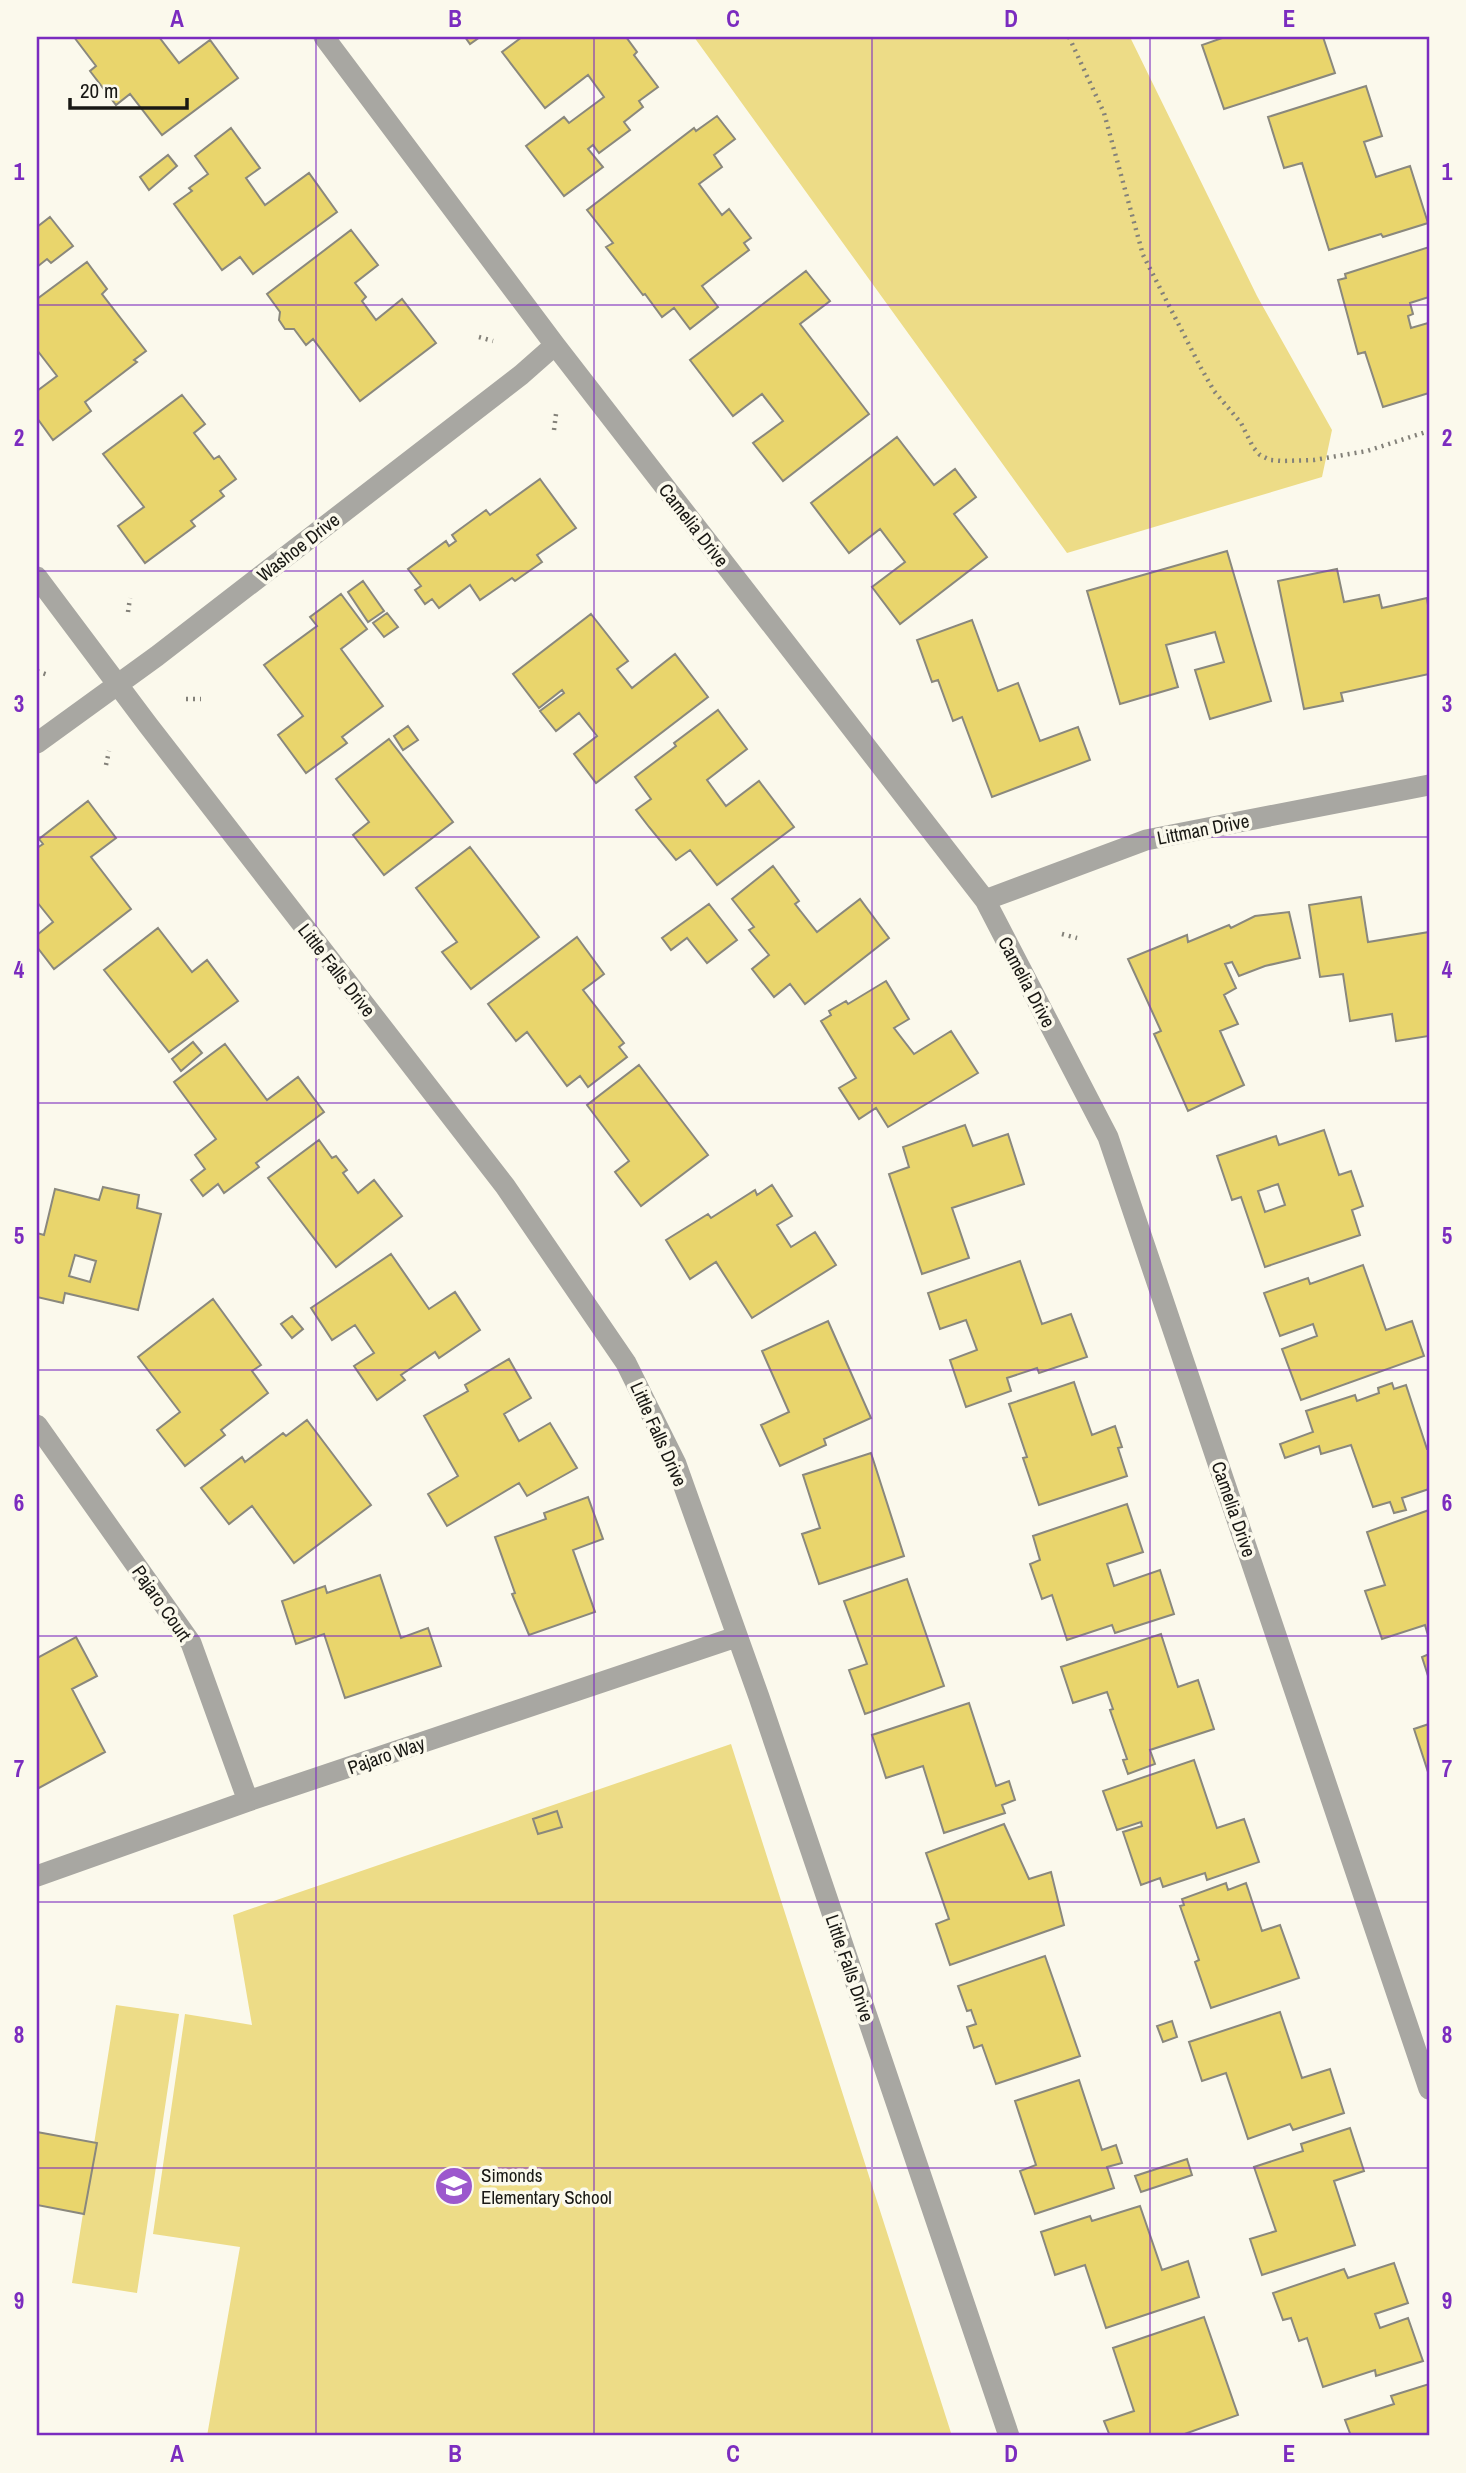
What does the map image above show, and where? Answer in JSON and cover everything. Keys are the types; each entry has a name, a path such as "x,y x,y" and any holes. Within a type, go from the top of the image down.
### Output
{"street":[{"name":"Camelia Drive","path":"324,37 555,345 985,900 1108,1137 1429,2089"},
{"name":"Washoe Drive","path":"37,743 521,376 555,345"},
{"name":"Little Falls Drive","path":"37,577 505,1186 626,1363 676,1464 759,1697 1009,2436"},
{"name":"Littman Drive","path":"985,900 1146,840 1429,785"},
{"name":"Pajaro Court","path":"37,1424 191,1643 248,1801"},
{"name":"Pajaro Way","path":"37,1876 248,1801 736,1637"}],"path":[{"path":"1069,37 1104,113 1143,255 1214,391 1241,423 1260,455 1270,460 1314,460 1367,451 1429,431"},
{"path":"479,337 493,341"},
{"path":"554,430 556,414"},
{"path":"128,612 130,598"},
{"path":"37,671 48,675"},
{"path":"186,699 201,699"},
{"path":"106,765 109,751"},
{"path":"1062,934 1077,937"}],"shaded area":[{"path":"694,37 1130,37 1257,296 1332,430 1322,477 1067,553"},
{"name":"Simonds Elementary School","path":"731,1744 952,2436 207,2436 240,2247 153,2234 185,2014 252,2025 233,1915"},
{"path":"116,2005 179,2014 137,2293 72,2283"}],"building":[{"path":"74,37 159,37 179,63 210,40 238,78 162,135 130,94 116,105 90,71 96,66"},
{"path":"465,37 480,37 470,44"},
{"path":"522,37 626,37 637,52 634,55 658,87 639,101 643,107 624,122 630,130 599,153 593,145 588,149 603,167 564,196 526,146 564,117 569,123 604,97 588,75 545,108 502,52"},
{"path":"1225,37 1323,37 1335,73 1224,109 1202,45"},
{"path":"1366,86 1382,136 1364,142 1376,177 1410,166 1428,223 1329,250 1302,163 1284,168 1268,117"},
{"path":"717,116 735,139 714,155 722,167 699,184 722,215 729,209 751,238 744,243 749,250 702,286 718,307 690,329 674,308 662,317 606,247 613,243 587,210 694,128 696,131"},
{"path":"231,128 260,168 246,178 265,205 309,173 337,212 253,274 240,257 222,270 174,204 192,191 189,188 208,174 195,156"},
{"path":"168,155 177,166 149,190 140,177"},
{"path":"50,217 73,246 51,263 47,259 37,267 37,227"},
{"path":"351,230 378,265 355,283 366,297 362,301 376,320 402,299 436,343 360,401 313,339 306,345 294,329 285,329 279,320 280,312 267,294"},
{"path":"1429,247 1429,297 1410,303 1413,314 1408,316 1411,328 1428,323 1429,393 1383,407 1365,352 1358,354 1338,280 1346,278 1345,274"},
{"path":"87,262 107,289 102,294 146,351 134,360 137,362 85,402 91,411 53,440 37,418 37,391 57,376 37,350 37,299"},
{"path":"806,271 830,301 800,324 869,414 783,481 753,443 783,421 762,394 733,416 690,360"},
{"path":"182,395 205,424 194,433 214,459 219,456 236,479 220,491 224,496 191,521 195,526 145,563 118,526 144,507 103,454"},
{"path":"897,437 934,485 955,469 976,497 954,514 987,557 900,624 872,587 905,562 880,529 849,553 811,503"},
{"path":"540,479 576,528 537,555 542,562 480,600 470,585 439,608 432,599 425,604 415,590 421,586 408,569 446,541 449,546 456,541 452,535 486,510 490,515"},
{"path":"1227,551 1271,701 1210,719 1195,670 1224,662 1215,632 1166,645 1178,687 1120,704 1087,591"},
{"path":"1337,569 1344,602 1379,595 1382,608 1427,598 1429,674 1341,693 1343,701 1304,709 1278,581"},
{"path":"363,581 384,611 368,622 348,592"},
{"path":"341,594 367,629 341,649 383,706 342,737 347,743 306,773 278,735 303,716 264,665 317,626 310,617"},
{"path":"387,613 398,627 384,637 373,623"},
{"path":"591,614 628,661 617,669 632,688 675,654 708,697 596,783 574,754 597,736 579,713 556,731 540,711 564,693 562,690 539,708 513,674"},
{"path":"972,620 998,691 1018,683 1040,741 1078,727 1090,760 992,797 962,717 953,721 938,680 932,682 917,640"},
{"path":"718,710 747,749 707,780 726,806 759,781 794,827 717,885 690,850 676,860 636,810 651,799 635,777"},
{"path":"408,726 418,740 403,750 394,736"},
{"path":"389,739 453,822 384,875 353,835 369,822 336,779"},
{"path":"88,801 116,838 91,857 131,909 54,969 37,947 37,935 53,922 37,902 37,848 43,844 39,839"},
{"path":"470,847 539,937 471,989 442,952 457,942 416,888"},
{"path":"773,866 799,901 795,904 817,932 860,899 889,938 805,1004 790,984 774,997 752,969 769,955 749,930 754,927 732,899"},
{"path":"1361,897 1368,942 1429,932 1429,1036 1396,1041 1392,1014 1350,1021 1343,974 1320,977 1309,905"},
{"path":"709,904 737,940 707,963 687,938 671,950 662,938"},
{"path":"1289,912 1300,958 1265,966 1239,976 1232,962 1225,964 1236,988 1224,995 1238,1024 1220,1031 1244,1085 1188,1111 1154,1034 1161,1031 1128,959 1187,935 1188,942 1229,925 1231,928 1255,916"},
{"path":"158,928 192,972 207,960 238,1001 169,1052 104,970"},
{"path":"577,937 604,974 583,990 624,1043 619,1047 627,1057 588,1087 580,1076 567,1086 527,1032 516,1041 488,1004"},
{"path":"886,981 909,1019 894,1028 914,1054 951,1031 978,1073 888,1127 876,1108 859,1119 839,1088 856,1078 821,1021 831,1015 829,1011 846,1001 848,1004"},
{"path":"193,1042 202,1053 181,1071 172,1059"},
{"path":"225,1044 267,1100 298,1077 324,1112 256,1163 259,1167 224,1193 218,1184 203,1196 191,1180 205,1169 195,1155 216,1139 174,1082"},
{"path":"639,1065 708,1155 641,1206 615,1172 629,1161 587,1105"},
{"path":"965,1125 973,1146 1008,1134 1024,1184 952,1208 969,1258 922,1274 889,1174 909,1167 903,1147"},
{"path":"1324,1130 1339,1175 1351,1171 1363,1206 1352,1210 1360,1235 1265,1267 1241,1197 1232,1200 1217,1156 1276,1136 1279,1145","holes":["1278,1184 1285,1205 1265,1212 1258,1191"]},
{"path":"319,1140 332,1158 336,1156 347,1170 343,1173 358,1193 374,1180 402,1216 336,1267 268,1178"},
{"path":"772,1185 792,1216 777,1225 791,1247 815,1232 836,1265 752,1318 716,1262 690,1279 666,1240 708,1214 711,1218 755,1190 757,1195"},
{"path":"103,1187 139,1195 137,1208 161,1214 138,1310 65,1293 63,1303 37,1297 37,1233 44,1235 55,1189 99,1200","holes":["75,1255 96,1261 90,1282 69,1276"]},
{"path":"391,1254 429,1309 455,1292 480,1330 439,1358 435,1352 401,1375 405,1380 377,1400 354,1366 374,1353 355,1325 332,1340 311,1308"},
{"path":"1020,1261 1042,1324 1071,1314 1087,1357 1039,1373 1037,1368 1007,1378 1011,1391 966,1407 950,1360 977,1350 966,1320 940,1329 928,1293"},
{"path":"1363,1265 1386,1330 1412,1321 1424,1356 1301,1400 1282,1349 1317,1336 1313,1324 1280,1336 1264,1293 1308,1278 1310,1284"},
{"path":"213,1299 261,1365 252,1371 268,1393 221,1430 225,1435 185,1466 157,1430 180,1412 138,1357"},
{"path":"292,1316 303,1329 292,1338 281,1324"},
{"path":"828,1321 871,1418 824,1439 826,1445 780,1466 761,1425 789,1412 762,1351"},
{"path":"509,1359 531,1398 504,1414 519,1441 550,1423 577,1468 527,1496 519,1483 447,1526 428,1494 458,1476 424,1416 468,1391 465,1385"},
{"path":"1074,1382 1092,1435 1115,1426 1122,1447 1118,1448 1127,1476 1039,1505 1023,1458 1027,1457 1009,1404"},
{"path":"1392,1383 1394,1389 1406,1385 1429,1449 1429,1489 1402,1498 1406,1510 1394,1513 1390,1502 1373,1507 1351,1445 1321,1454 1319,1446 1285,1458 1280,1444 1313,1432 1306,1411 1355,1395 1357,1401 1379,1393 1378,1388"},
{"path":"307,1420 371,1505 294,1563 252,1506 229,1524 201,1488 242,1457 245,1462 283,1433 286,1436"},
{"path":"871,1453 904,1556 819,1584 802,1534 820,1528 803,1475"},
{"path":"588,1497 603,1539 573,1550 595,1612 529,1635 512,1594 515,1593 495,1537 546,1519 544,1513"},
{"path":"1127,1504 1143,1552 1107,1564 1114,1586 1160,1570 1174,1614 1115,1633 1112,1625 1067,1640 1052,1595 1042,1599 1030,1564 1040,1560 1033,1536"},
{"path":"1429,1510 1429,1639 1425,1625 1382,1639 1365,1591 1385,1585 1367,1532"},
{"path":"380,1575 401,1638 428,1628 441,1666 345,1698 324,1634 296,1644 282,1601 325,1586 327,1593"},
{"path":"907,1579 944,1686 865,1714 849,1670 867,1664 844,1601"},
{"path":"1161,1634 1178,1687 1198,1680 1214,1729 1150,1750 1155,1764 1128,1774 1123,1760 1127,1759 1110,1710 1113,1709 1107,1692 1073,1703 1061,1667"},
{"path":"76,1637 97,1676 72,1689 105,1752 37,1789 37,1658"},
{"path":"1429,1654 1429,1679 1422,1657"},
{"path":"969,1703 996,1786 1009,1781 1015,1800 1002,1805 1005,1813 944,1833 923,1766 886,1778 872,1735"},
{"path":"1429,1724 1429,1772 1428,1772 1414,1729"},
{"path":"1194,1760 1217,1828 1244,1819 1259,1862 1207,1880 1205,1873 1163,1887 1160,1878 1141,1885 1123,1832 1142,1826 1141,1822 1117,1830 1103,1791"},
{"path":"557,1811 562,1827 538,1834 533,1819"},
{"path":"1004,1824 1029,1879 1051,1872 1064,1925 950,1965 936,1924 949,1919 926,1853"},
{"path":"1226,1883 1228,1890 1246,1883 1262,1931 1280,1925 1299,1978 1211,2008 1195,1962 1199,1960 1180,1906 1184,1905 1182,1899"},
{"path":"1045,1956 1080,2056 996,2084 982,2045 974,2048 967,2027 976,2024 971,2010 967,2011 958,1986"},
{"path":"1280,2012 1302,2078 1330,2069 1344,2113 1293,2130 1290,2124 1248,2139 1226,2073 1202,2081 1189,2042"},
{"path":"1172,2021 1177,2037 1163,2042 1157,2026"},
{"path":"1079,2080 1102,2150 1116,2145 1122,2163 1107,2167 1114,2188 1035,2214 1020,2171 1036,2165 1015,2101"},
{"path":"1350,2128 1364,2171 1334,2181 1355,2245 1262,2275 1250,2239 1276,2231 1254,2167 1303,2151 1301,2144"},
{"path":"37,2132 97,2143 84,2214 37,2205"},
{"path":"1187,2159 1192,2175 1141,2192 1135,2176"},
{"path":"1140,2206 1162,2270 1188,2261 1199,2297 1106,2328 1085,2265 1055,2275 1041,2232 1090,2216 1092,2221"},
{"path":"1394,2263 1408,2303 1375,2314 1380,2328 1408,2318 1423,2361 1376,2376 1375,2370 1323,2387 1307,2338 1299,2341 1291,2318 1283,2320 1273,2293 1344,2269 1348,2278"},
{"path":"1204,2317 1238,2415 1179,2436 1110,2436 1104,2421 1134,2411 1113,2348"},
{"path":"1429,2384 1427,2436 1351,2436 1345,2420 1394,2404 1391,2396"}],"place":[{"name":"Simonds Elementary School","path":"454,2186"}]}
